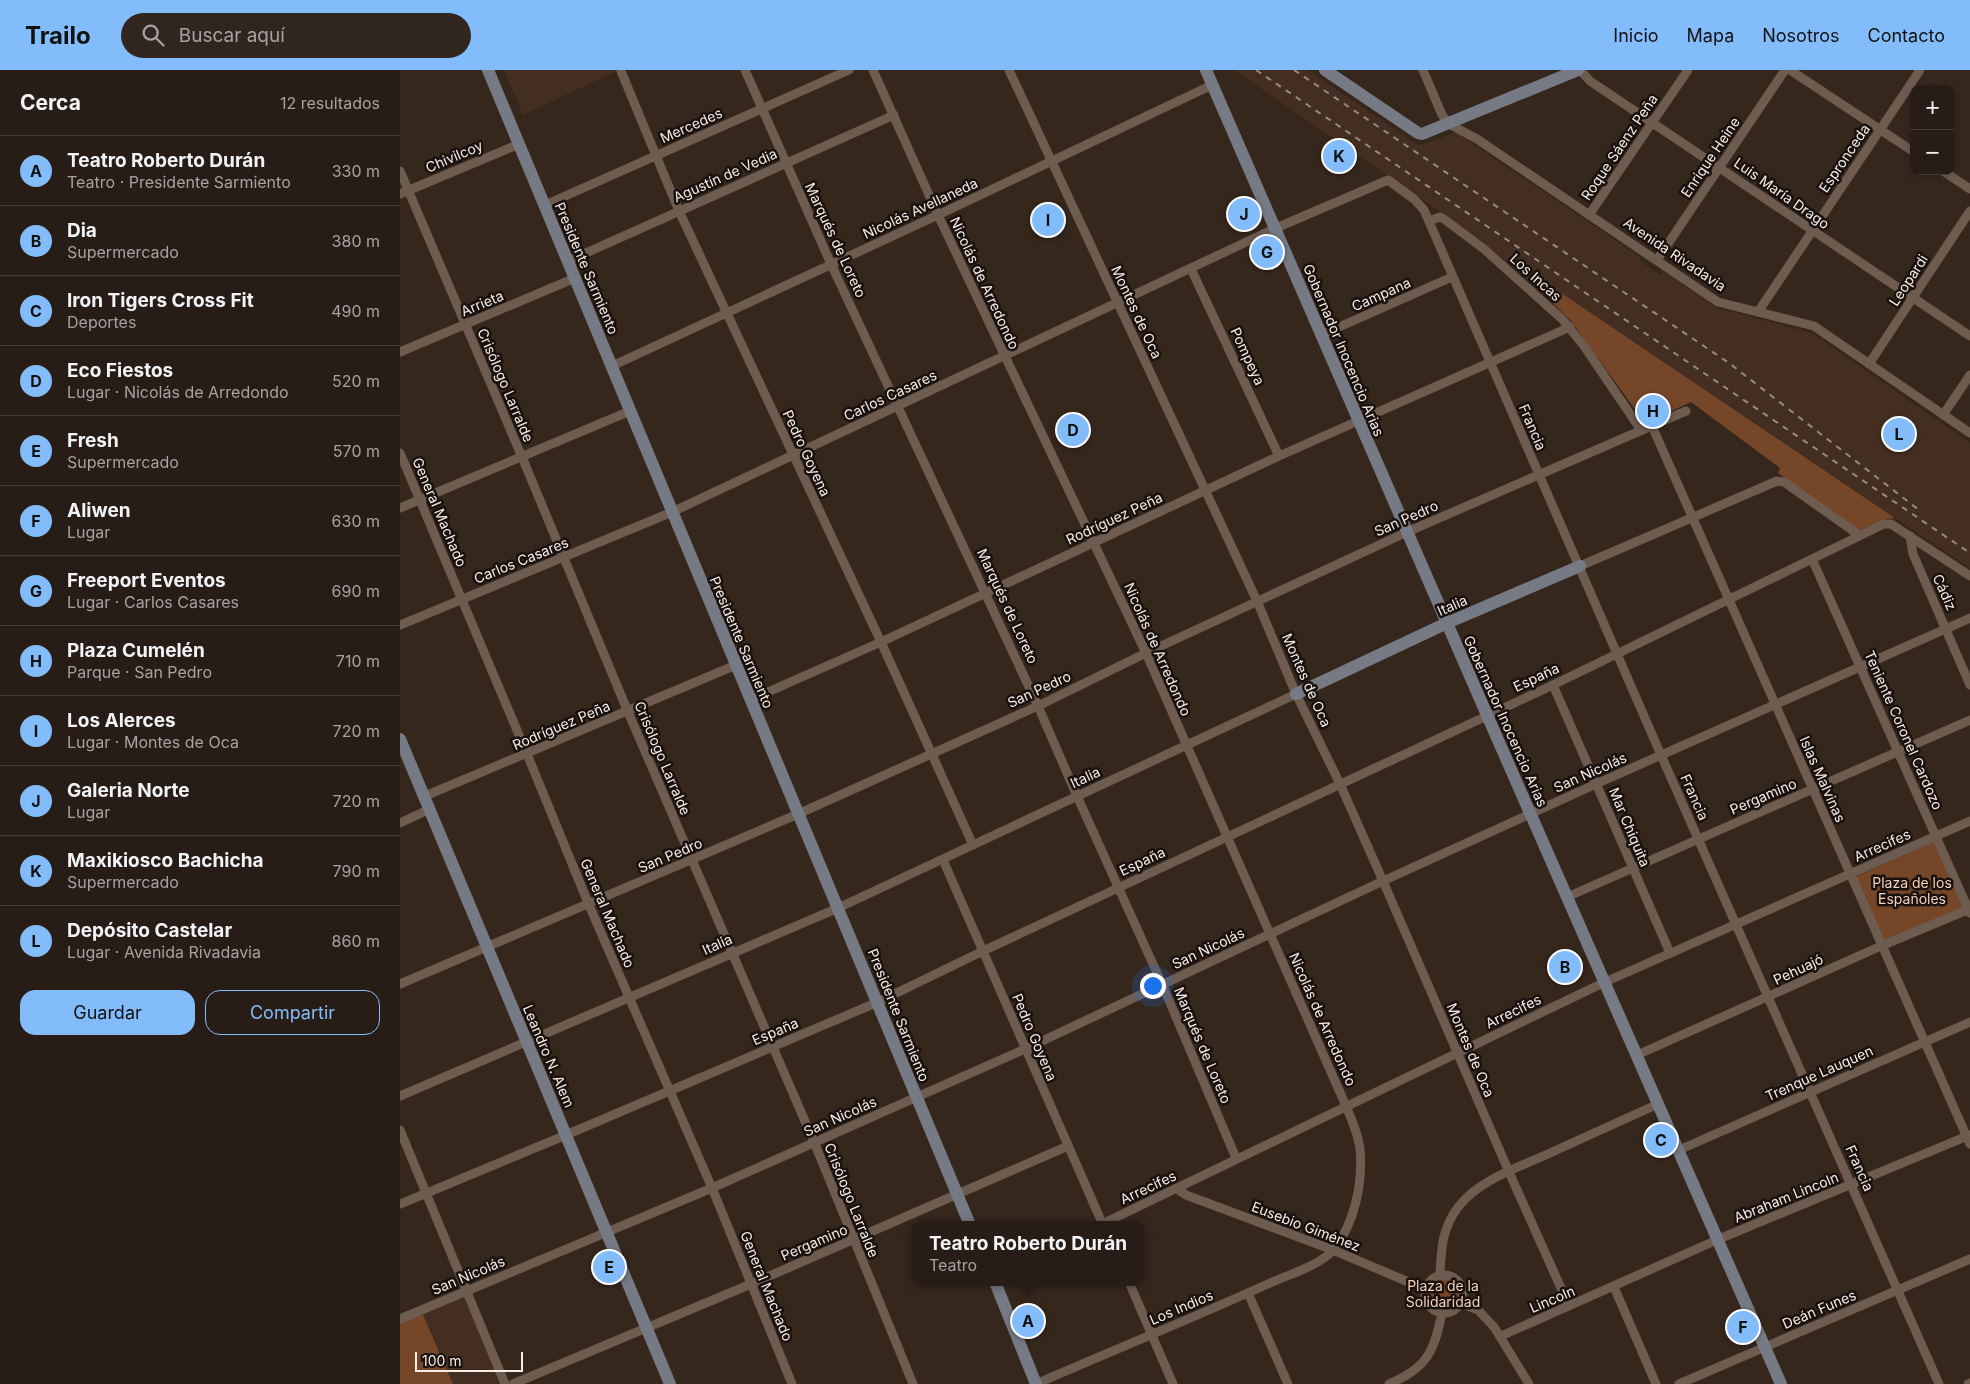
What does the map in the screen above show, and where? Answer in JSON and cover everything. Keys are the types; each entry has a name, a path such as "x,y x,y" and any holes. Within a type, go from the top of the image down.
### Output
{"street":[{"name":"Presidente Sarmiento","path":"488,70 968,1221"},
{"name":"Marqués de Loreto","path":"745,70 831,264 1038,706 1162,984 1236,1158"},
{"name":"Mercedes","path":"545,205 849,70"},
{"name":"Nicolás de Arredondo","path":"873,70 938,215 1146,653 1357,1134 1360,1148 1360,1179 1350,1219 1333,1250"},
{"name":"Montes de Oca","path":"1009,70 1257,601 1296,694 1340,784 1569,1306"},
{"name":"Gobernador Inocencio Arias","path":"1206,70 1486,715 1781,1384"},
{"path":"1325,70 1422,134 1579,70"},
{"path":"1423,70 1442,115 1449,124"},
{"name":"Luis María Drago","path":"1579,70 1590,81 1970,336"},
{"name":"Roque Sáenz Peña","path":"1590,215 1688,70"},
{"name":"Enrique Heine","path":"1657,260 1785,70"},
{"path":"1790,70 1910,149"},
{"name":"Espronceda","path":"1758,312 1920,70"},
{"name":"Pedro Goyena","path":"621,71 679,211 974,845"},
{"name":"Nicolás Avellaneda","path":"612,366 938,215 1212,85"},
{"name":"Agustín de Vedia","path":"568,261 894,115"},
{"name":"Avenida Rivadavia","path":"1449,124 1461,129 1718,302 1814,326 1970,433"},
{"name":"Chivilcoy","path":"404,192 519,144"},
{"name":"Crisólogo Larralde","path":"400,171 404,192 465,325 522,457 628,712 814,1142 913,1384"},
{"path":"1949,175 1970,189"},
{"name":"Carlos Casares","path":"400,625 672,512 1118,304 1276,228 1388,180 1414,199 1424,210 1429,221"},
{"name":"Leopardi","path":"1869,364 1970,211"},
{"name":"Los Incas","path":"1429,221 1440,217 1484,249 1570,327 1641,430"},
{"name":"Francia","path":"1429,221 1661,755 1770,997 1939,1384"},
{"name":"Pompeya","path":"1191,269 1279,456"},
{"name":"Campana","path":"1321,336 1452,277"},
{"name":"Arrieta","path":"400,352 576,278"},
{"name":"Rodríguez Peña","path":"750,700 881,642 1358,420 1570,327"},
{"path":"1944,415 1970,375"},
{"name":"San Pedro","path":"400,984 589,905 798,814 1038,706 1146,653 1407,532 1686,411"},
{"path":"400,508 630,412"},
{"name":"Islas Malvinas","path":"1652,426 1881,946 1969,1138"},
{"name":"General Machado","path":"400,453 528,754 589,905 712,1188 792,1384"},
{"name":"Italia","path":"400,1096 838,908 1447,623 1780,480 1859,535"},
{"name":"España","path":"400,1204 878,1002 1553,684 1859,535 1888,523 1910,536"},
{"path":"1910,536 1970,576"},
{"name":"Cádiz","path":"1910,536 1913,554 1970,685"},
{"name":"Teniente Coronel Cardozo","path":"1812,559 1969,911"},
{"name":"San Nicolás","path":"400,1319 712,1188 1025,1049 1383,881 1970,618"},
{"name":"Rodríguez Peña","path":"425,796 736,665"},
{"name":"Mar Chiquita","path":"1553,684 1670,954"},
{"name":"Pergamino","path":"1567,897 1970,720"},
{"name":"Leandro N. Alem","path":"400,739 670,1384"},
{"path":"400,823 430,809"},
{"name":"Arrecifes","path":"1108,1221 1605,982 1970,821"},
{"name":"Pedro Goyena","path":"942,860 1101,1221"},
{"name":"Pehuajó","path":"1637,1055 1881,946 1969,911"},
{"name":"Trenque Lauquen","path":"1679,1150 1970,1022"},
{"path":"1440,1274 1442,1240 1449,1222 1458,1206 1484,1185 1658,1104"},
{"path":"400,1130 505,1384"},
{"name":"Abraham Lincoln","path":"1614,1287 1718,1239 1969,1138"},
{"name":"Pergamino","path":"513,1384 854,1240 1068,1146"},
{"name":"Eusebio Giménez","path":"1177,1188 1186,1195 1333,1250 1425,1289"},
{"name":"Los Indios","path":"1036,1384 1248,1293 1322,1259 1333,1250"},
{"name":"Deán Funes","path":"1679,1384 1970,1260"},
{"path":"1440,1274 1452,1276 1458,1280 1463,1291 1461,1303 1453,1311 1442,1313 1430,1308 1424,1296 1425,1289 1430,1280 1440,1274"},
{"path":"997,1286 1036,1384"},
{"path":"1130,1286 1173,1384"},
{"path":"1614,1287 1656,1384"},
{"name":"Lincoln","path":"1500,1336 1614,1287"},
{"path":"1248,1293 1288,1384"},
{"path":"1461,1303 1483,1314 1500,1336 1530,1384"},
{"path":"1389,1384 1411,1380 1436,1341 1442,1313"}],"shaded area":[{"path":"504,70 619,70 523,115"},
{"path":"1234,70 1308,70 1418,145 1455,132 1640,257 1640,261 1660,275 1663,271 1717,308 1812,333 1970,443 1970,568 1551,286 1531,282 1461,226"},
{"path":"465,1291 505,1384 453,1384 421,1310"}],"green space":[{"path":"1531,282 1551,286 1895,518 1886,519 1859,531 1778,473 1780,468 1691,402 1645,423 1571,321"},
{"name":"Plaza de los Españoles","path":"1935,841 1964,907 1883,941 1855,877"},
{"name":"Plaza de la Solidaridad","path":"1443,1276 1450,1277 1455,1281 1459,1286 1459,1300 1455,1305 1450,1309 1443,1310 1436,1309 1431,1305 1427,1300 1426,1293 1427,1286 1431,1281 1436,1277"},
{"path":"421,1310 453,1384 400,1384 400,1319"}],"railway":[{"path":"1256,70 1970,553"},
{"path":"1294,70 1729,363 1919,510"}],"place":[{"name":"Maxikiosco Bachicha","path":"1339,156"},
{"name":"Galeria Norte","path":"1244,214"},
{"name":"Los Alerces","path":"1048,220"},
{"name":"Freeport Eventos","path":"1267,252"},
{"name":"Plaza Cumelén","path":"1653,411"},
{"name":"Eco Fiestos","path":"1073,430"},
{"name":"Depósito Castelar","path":"1899,434"},
{"name":"Dia","path":"1565,967"},
{"name":"Iron Tigers Cross Fit","path":"1661,1140"},
{"name":"Fresh","path":"609,1267"},
{"name":"Teatro Roberto Durán","path":"1028,1321"},
{"name":"Aliwen","path":"1743,1327"}]}
